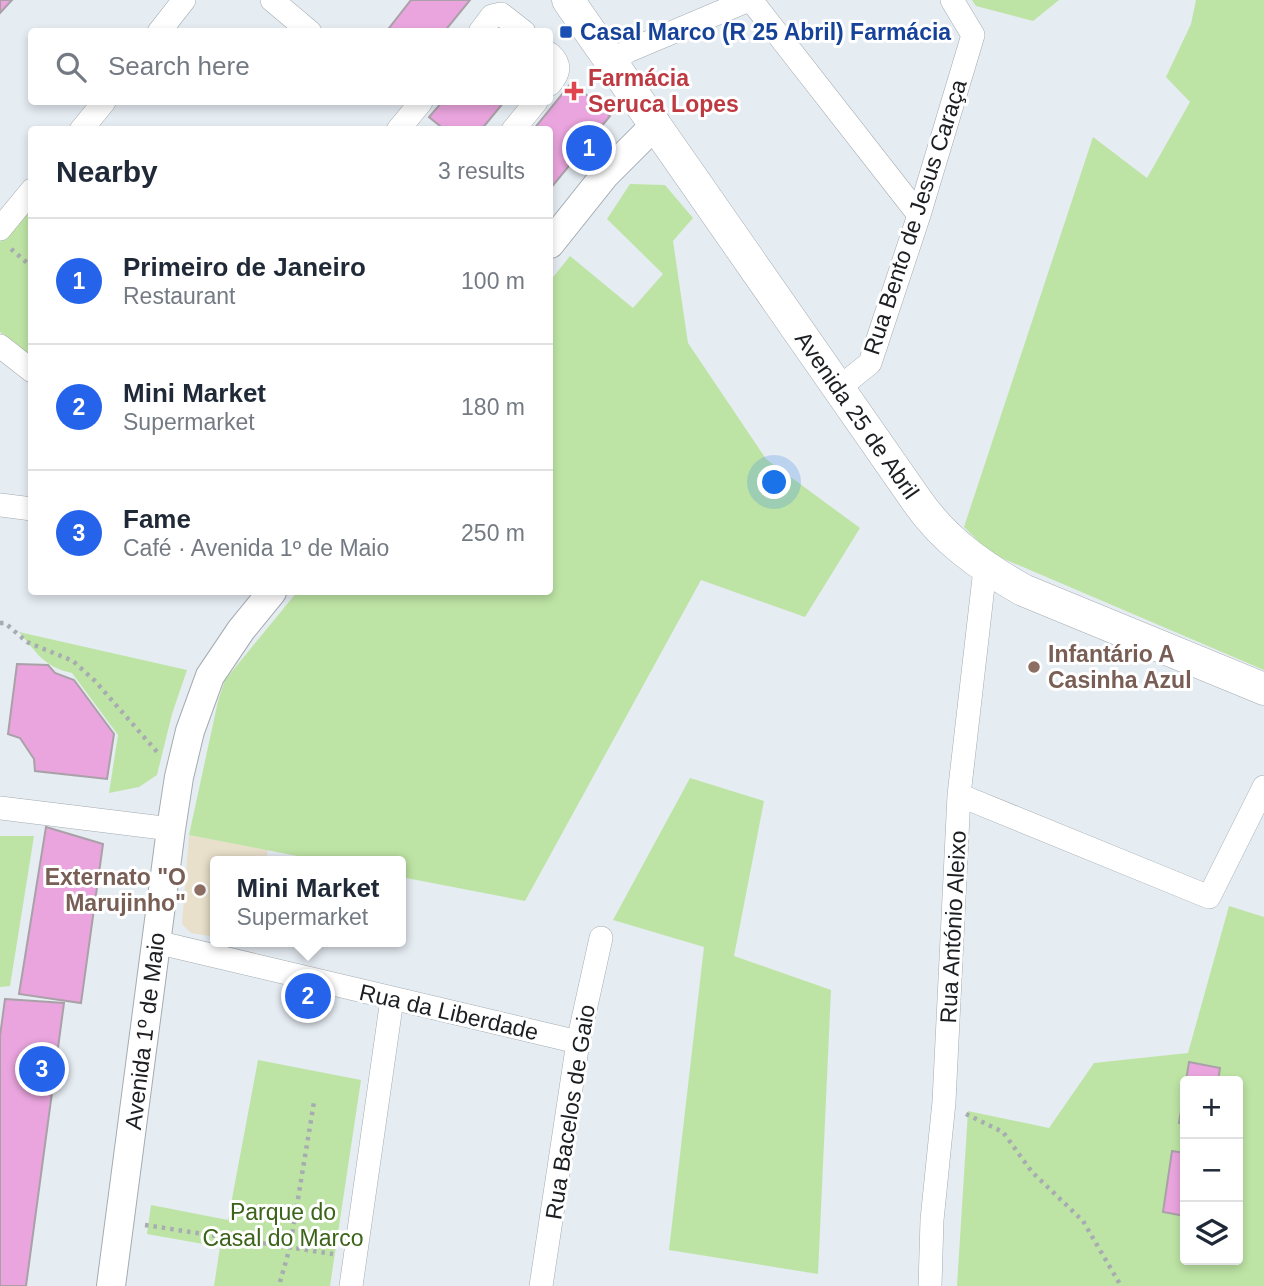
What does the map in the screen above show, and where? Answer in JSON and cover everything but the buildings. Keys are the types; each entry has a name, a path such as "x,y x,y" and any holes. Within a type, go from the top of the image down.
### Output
{"main road":[{"name":"Avenida 25 de Abril","path":"568,0 923,510 943,533 985,569 1023,590 1264,689"}],"street":[{"path":"162,28 184,0"},
{"path":"272,0 305,28"},
{"path":"611,62 628,51 750,0 919,215"},
{"name":"Rua Bento de Jesus Caraça","path":"839,388 870,363 919,215 973,35 952,0"},
{"path":"483,28 492,16 501,14 519,28"},
{"path":"84,126 102,105"},
{"path":"516,126 534,105"},
{"path":"553,239 614,165 656,124"},
{"path":"5,239 28,197"},
{"path":"0,346 28,368"},
{"path":"0,505 28,508"},
{"name":"Rua António Aleixo","path":"930,1286 932,1220 944,1102 959,794 985,569"},
{"name":"Avenida 1º de Maio","path":"111,1286 179,777 190,731 210,676 270,595"},
{"path":"959,794 1209,897 1264,787"},
{"path":"0,808 171,829"},
{"name":"Rua Bacelos de Gaio","path":"541,1286 578,1042 601,938"},
{"name":"Rua da Liberdade","path":"156,942 578,1042"},
{"path":"351,1286 392,999"}],"path":[{"path":"5,239 28,263"},
{"path":"0,622 27,642 73,661 95,681 179,777"},
{"path":"280,1282 290,1247 314,1102"},
{"path":"944,1102 1003,1132 1032,1172 1083,1221 1121,1286"},
{"path":"120,1221 355,1258"}],"shaded area":[{"name":"Externato \"O Marujinho\"","path":"189,835 268,850 267,856 210,856 210,936 191,933 182,924"}],"green space":[{"path":"972,0 1059,0 1033,21 976,6"},
{"path":"1196,0 1264,0 1264,670 990,553 964,527 1093,137 1147,178 1190,102 1166,77 1191,24"},
{"path":"630,184 665,185 693,218 673,241 688,343 766,459 860,528 805,617 701,580 525,901 406,878 406,856 297,856 189,835 225,680 295,595 553,595 553,277 570,256 633,308 663,274 607,219"},
{"path":"28,207 28,355 0,332 0,242"},
{"path":"19,632 187,670 172,714 157,775 139,787 109,793 118,735 72,673 48,663"},
{"path":"690,778 764,801 734,956 831,990 818,1274 669,1250 704,947 613,920"},
{"path":"0,836 34,836 10,986 0,987"},
{"path":"1229,906 1264,917 1264,1286 957,1286 968,1111 1049,1128 1094,1063 1188,1053"},
{"name":"Parque do Casal do Marco","path":"258,1060 361,1080 330,1286 214,1286 220,1247 147,1234 151,1205 228,1220"}],"place":[{"name":"Casal Marco (R 25 Abril) Farmácia","path":"566,32"},
{"name":"Farmácia Seruca Lopes","path":"574,91"},
{"name":"Primeiro de Janeiro","path":"589,148"},
{"name":"Infantário A Casinha Azul","path":"1034,667"},
{"name":"Externato \"O Marujinho\"","path":"200,890"},
{"name":"Mini Market","path":"308,996"},
{"name":"Fame","path":"42,1069"}]}
